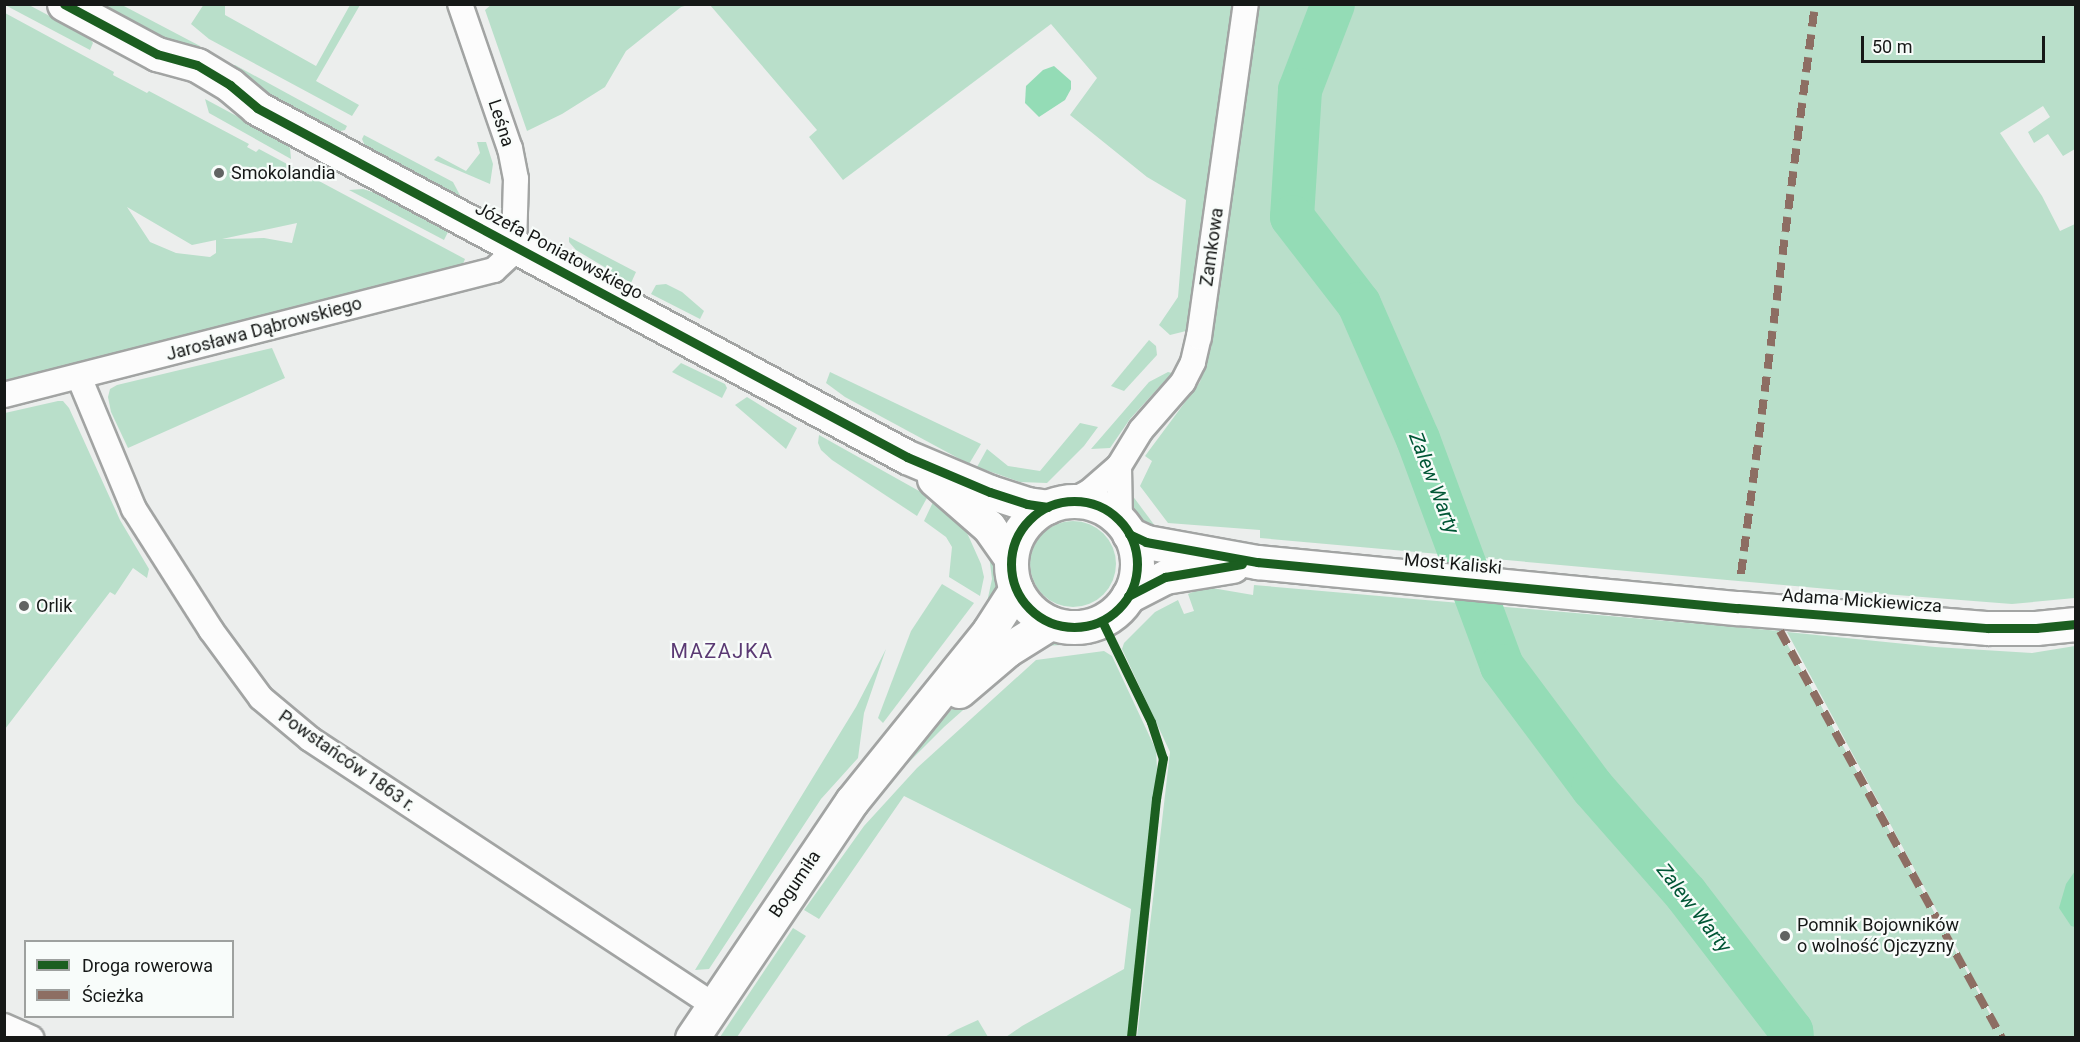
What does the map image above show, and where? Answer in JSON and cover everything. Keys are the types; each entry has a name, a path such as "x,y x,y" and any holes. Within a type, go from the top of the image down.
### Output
{"street":[{"name":"Józefa Poniatowskiego","path":"64,4 156,54 197,65 230,85 257,108 907,457 990,492 1027,504 1060,504"},
{"name":"Leśna","path":"460,4 513,162 516,179 514,246"},
{"name":"Zamkowa","path":"1060,504 1097,485 1119,466 1141,430 1183,382 1193,362 1199,337 1246,4"},
{"name":"Jarosława Dąbrowskiego","path":"4,395 494,270 509,256 514,246"},
{"name":"Powstańców 1863 r.","path":"79,377 134,509 211,630 261,698 310,739 714,1005"},
{"name":"Józefa Poniatowskiego","path":"907,457 989,527 1013,574"},
{"path":"1119,466 1125,528 1134,546 1136,571 1128,596"},
{"path":"1060,504 1097,506 1146,542 1257,562 1165,578 1128,596 1112,614 1089,625 1070,627 1050,623 1030,609 1013,574 1014,542 1022,527 1034,515 1060,504"},
{"name":"Most Kaliski","path":"1257,562 1646,598"},
{"name":"Bogumiła","path":"692,1038 852,801 989,631 1013,574"},
{"name":"Adama Mickiewicza","path":"1646,598 1988,628 2036,628 2076,624"},
{"name":"Bogumiła","path":"905,736 1007,651 1050,623"},
{"path":"4,1026 31,1038"}],"shaded area":[{"path":"204,4 225,5 225,15 316,66 350,5 360,5 316,81 359,105 352,116 209,39 191,24"},
{"path":"492,4 688,5 681,7 626,51 605,87 562,114 527,131 485,10"},
{"path":"5,5 29,5 89,37 93,43 90,50"},
{"path":"98,5 122,5 200,46 204,61"},
{"path":"710,5 1235,5 1189,325 1186,331 1170,335 1159,325 1178,297 1186,200 1147,177 1070,115 1097,78 1051,24 843,180 809,137 817,130"},
{"path":"1255,5 2075,5 2075,149 2063,156 2048,134 2034,143 2028,132 2050,117 2043,106 2000,133 2042,196 2060,231 2075,224 2075,598 2012,604 1884,594 1260,538 1260,530 1168,523 1140,486 1152,461 1145,456 1200,382 1211,334"},
{"path":"5,13 114,72 113,75 147,93 149,91 249,144 247,147 256,152 259,149 465,259 458,268 5,383","holes":["127,207 192,245 216,240 216,253 210,257 176,253 150,242","297,223 292,243 264,238 222,239"]},
{"path":"235,65 347,126 345,130 336,132 221,70"},
{"path":"1054,66 1071,81 1071,89 1065,100 1039,117 1025,103 1026,86 1043,70"},
{"path":"205,99 285,142 290,148 291,159 209,113"},
{"path":"364,135 453,182 462,199 366,148 362,139"},
{"path":"477,142 486,142 493,164 490,184 434,160 438,156 466,171 480,153"},
{"path":"363,189 388,197 449,230 444,240 349,190"},
{"path":"569,237 636,272 631,283 576,250 569,242"},
{"path":"666,284 682,292 704,311 700,319 651,294 656,285"},
{"path":"1149,340 1156,346 1157,355 1124,391 1111,386"},
{"path":"272,348 285,378 128,448 111,412 108,397 110,389 117,385"},
{"path":"681,363 725,384 727,388 722,398 672,372"},
{"path":"830,372 981,444 969,464 845,397 826,383"},
{"path":"1168,372 1172,373 1130,419 1110,448 1091,449 1149,382"},
{"path":"747,397 797,428 786,449 735,405"},
{"path":"63,401 69,408 120,520 149,569 147,578 133,568 115,595 110,592 5,729 5,413"},
{"path":"1080,423 1098,427 1084,446 1047,483 1020,482 977,467 987,449 1008,466 1040,471"},
{"path":"819,435 928,496 917,516 832,460 821,450 818,443"},
{"path":"1129,491 1164,538 1148,533 1132,518"},
{"path":"934,500 960,523 968,535 981,564 984,577 980,596 949,577 952,547 946,537 924,521"},
{"path":"1073,521 1090,524 1104,533 1113,547 1116,564 1113,581 1104,595 1090,604 1073,607 1056,604 1042,595 1033,581 1030,564 1033,547 1042,533 1056,524"},
{"path":"989,555 999,567 999,581 997,598 986,607 992,579"},
{"path":"942,584 974,603 883,723 878,718 911,631"},
{"path":"1254,585 1780,631 1991,1016 1993,1015 1787,632 1935,647 2032,653 2075,646 2075,1037 1137,1037 1170,752 1122,649 1124,643 1155,612 1178,600 1184,614 1194,611 1188,594 1200,589 1212,588 1253,595"},
{"path":"1151,592 1172,592 1155,599 1113,634 1110,628"},
{"path":"1101,632 1104,639 1081,644 1043,646 1040,640 1080,637"},
{"path":"886,649 864,713 858,758 821,799 709,969 695,970 856,707"},
{"path":"1104,651 1112,656 1156,750 1157,768 1130,1037 1006,1037 1124,969 1131,909 904,796 819,919 804,910 864,826 917,768 1036,660"},
{"path":"1005,662 1007,671 944,727 887,784 884,781 939,721"},
{"path":"2075,871 2075,927 2071,926 2059,908 2066,884"},
{"path":"793,928 806,936 737,1037 720,1037"},
{"path":"978,1020 988,1037 945,1037 956,1030"}],"waterway":[{"name":"Zalew Warty","path":"1333,4 1300,90 1292,217 1359,304 1418,439 1502,666 1593,788 1686,894 1791,1031 1792,1038"}],"marked path":[{"path":"1741,574 1815,4"},
{"path":"1780,631 2002,1038"}],"cycle path":[{"path":"64,4 157,54 197,65 230,85 257,108 907,457 990,492 1027,504 1048,507"},
{"path":"1074,501 1098,506 1118,520 1132,540 1137,564 1132,588 1118,608 1098,622 1074,627 1050,622 1030,608 1016,588 1011,564 1016,540 1030,520 1050,506 1074,501"},
{"path":"1129,534 1146,542 1257,562 1738,608 1988,628 2036,628 2076,624"},
{"path":"1128,596 1165,577 1242,564"},
{"path":"1102,621 1151,722 1163,758 1156,799 1131,1038"}],"place":[{"name":"Smokolandia","path":"219,173"},
{"name":"Orlik","path":"24,606"},
{"name":"Pomnik Bojowników o wolność Ojczyzny","path":"1785,936"}],"district":[{"name":"MAZAJKA","path":"722,651"}]}
